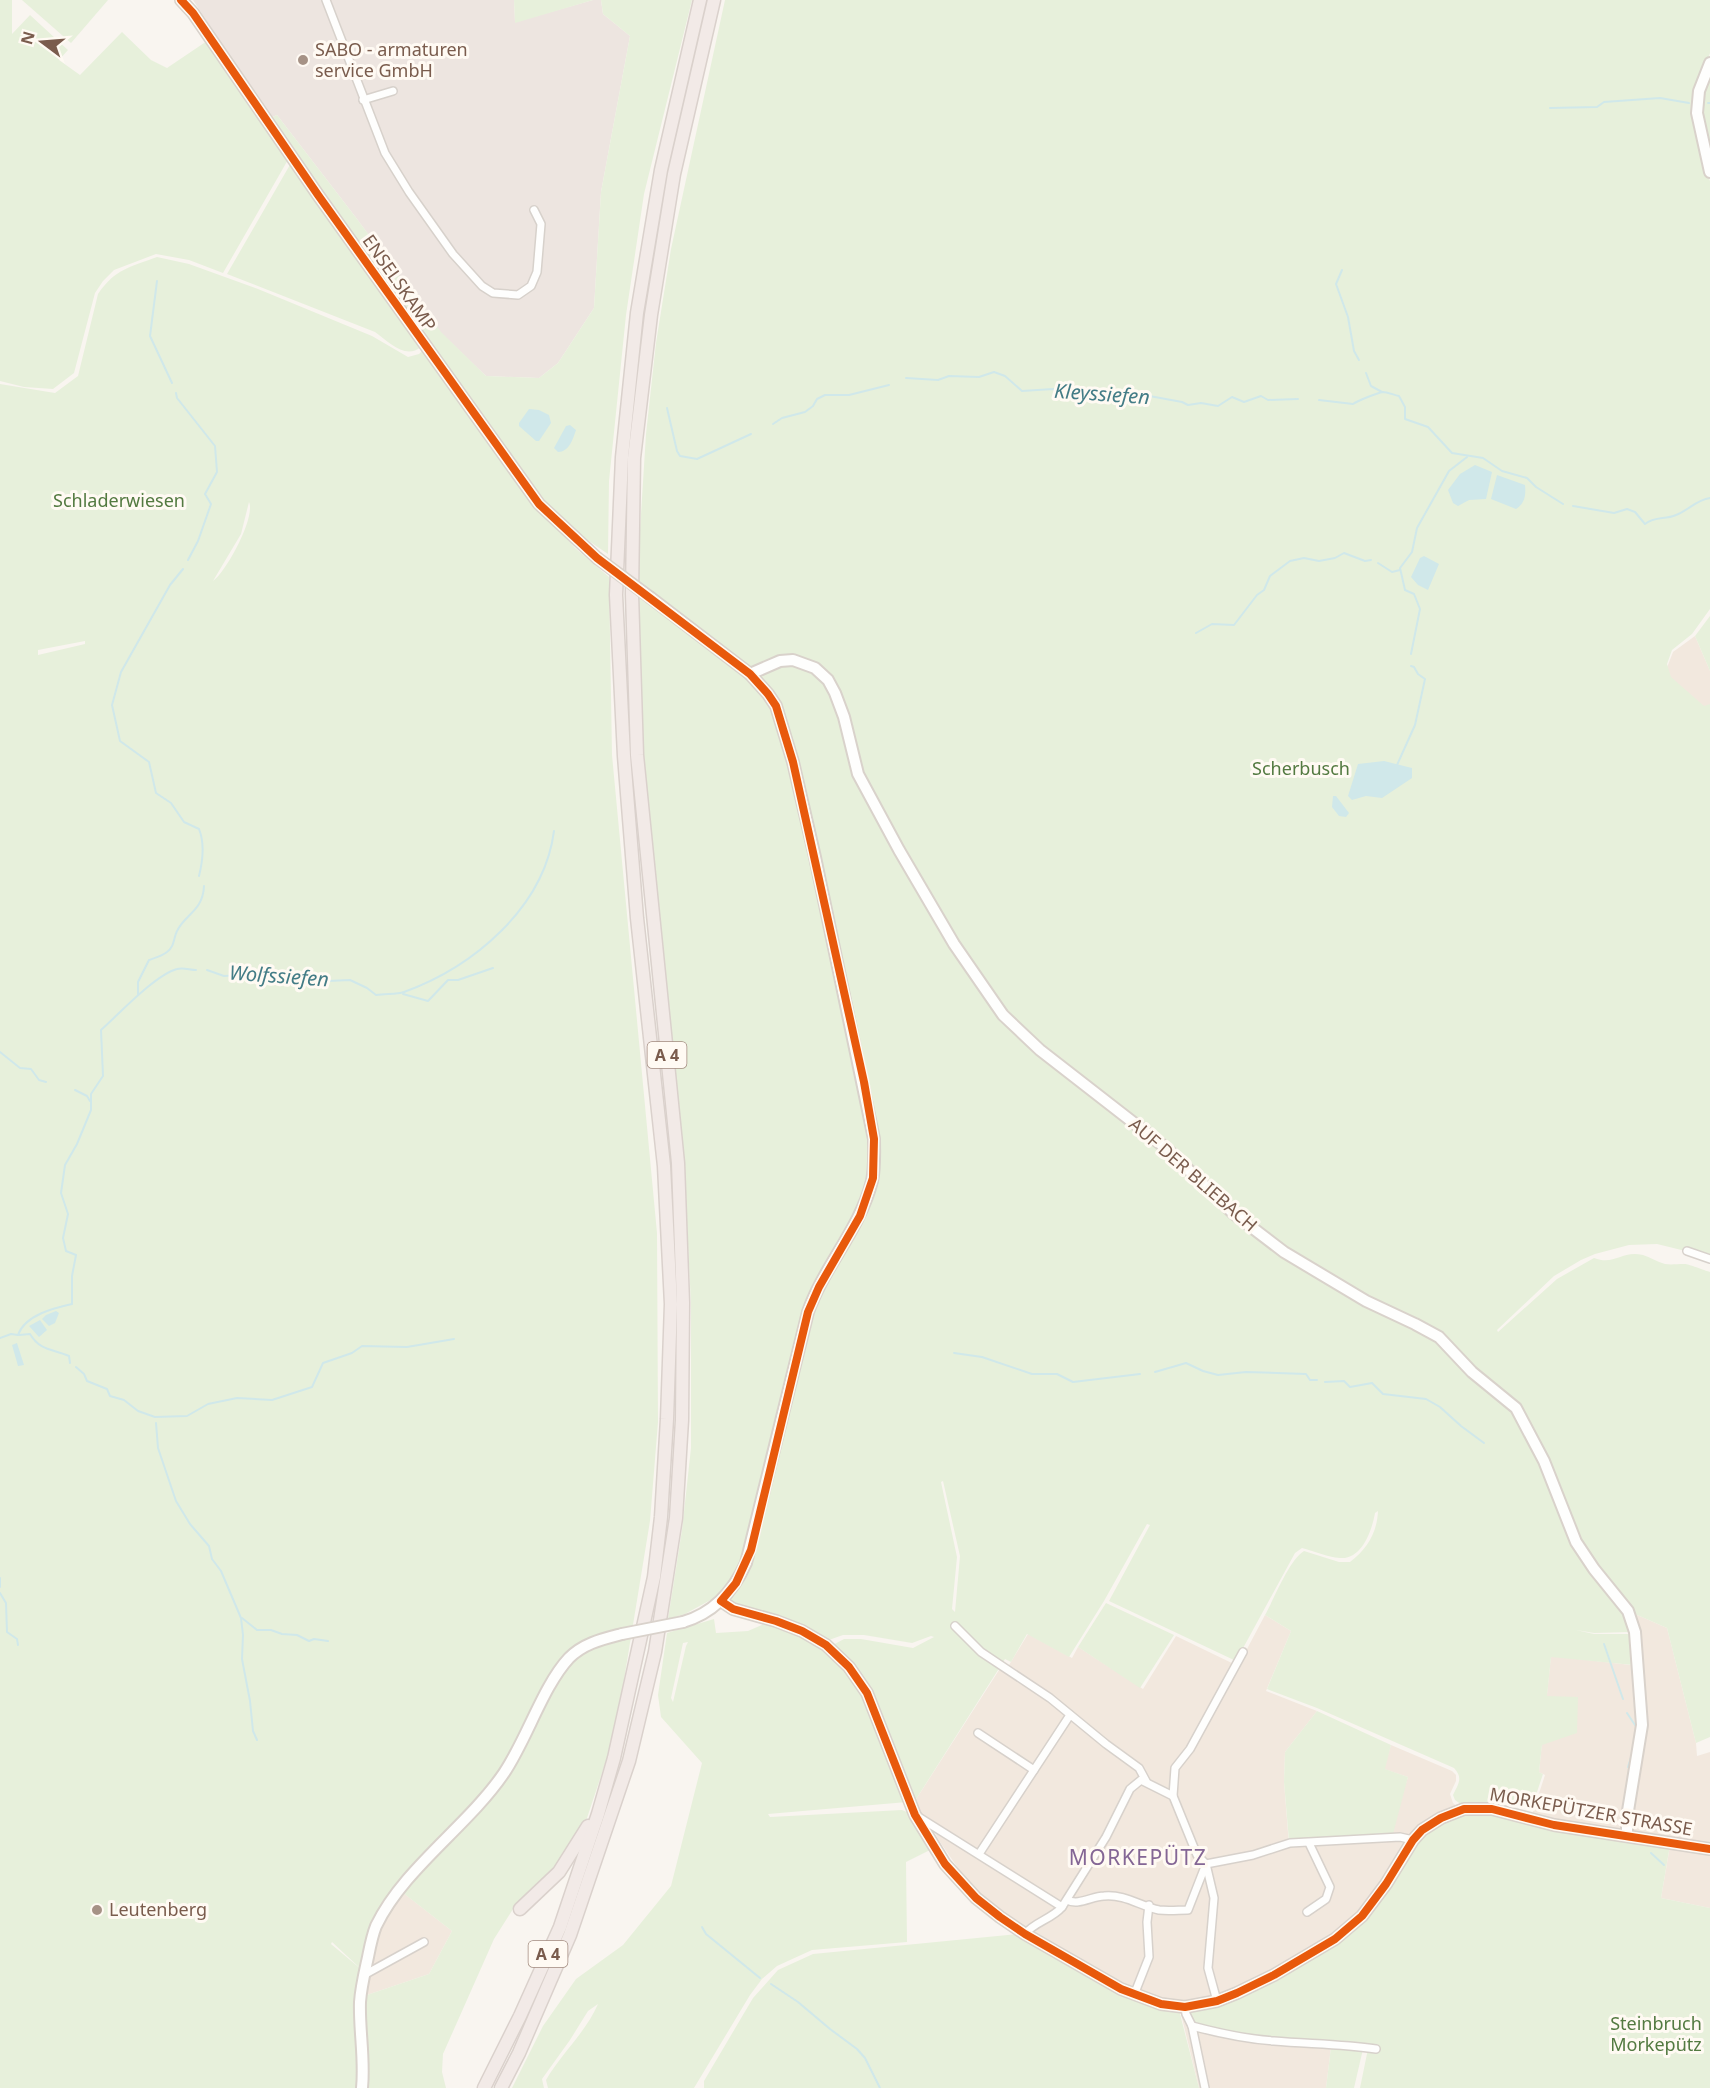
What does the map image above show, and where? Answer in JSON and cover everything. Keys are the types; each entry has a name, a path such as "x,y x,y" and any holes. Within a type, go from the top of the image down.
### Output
{"highway":[{"name":"A 4","path":"484,2088 520,2016 560,1927 598,1814 614,1758 654,1576 662,1506 671,1304 664,1166 637,918 624,756 616,595 622,457 637,314 661,170 700,0"},
{"name":"A 4","path":"501,2088 519,2053 570,1935 629,1761 655,1652 676,1518 682,1420 683,1303 678,1163 637,755 632,594 634,458 651,315 674,174 714,0"},
{"path":"520,1910 559,1872 592,1818 598,1814"}],"street":[{"name":"ENSELSKAMP","path":"181,0 193,13 318,195 539,504 597,558 750,674 768,693 776,706 793,762 864,1082 874,1139 873,1178 860,1216 813,1300 802,1335 751,1550 736,1583 721,1601"},
{"name":"ENSELSKAMP","path":"187,0 193,13"},
{"path":"326,0 385,153 408,192 453,254 482,286 493,293 518,295 531,286 537,272 540,235 540,224 534,210"},
{"path":"1710,63 1699,91 1697,113 1710,172"},
{"path":"363,100 393,91"},
{"name":"AUF DER BLIEBACH","path":"750,674 780,661 793,660 815,668 828,680 844,717 858,774 954,944 1003,1015 1040,1050 1166,1149 1233,1213 1284,1252 1366,1301 1416,1324 1439,1338 1472,1372 1516,1408 1544,1461 1576,1542 1594,1569 1628,1611 1635,1632 1642,1725 1627,1817 1627,1835"},
{"path":"1687,1251 1710,1259"},
{"path":"362,2088 360,2001 376,1926 394,1898 416,1871 478,1807 504,1773 556,1676 567,1661 575,1652 595,1641 683,1622 704,1614 721,1601"},
{"name":"MORKEPÜTZER STRASSE","path":"721,1601 733,1609 776,1621 802,1632 826,1645 849,1667 867,1693 915,1815 936,1851 962,1883 986,1907 1025,1934 1134,1995 1161,2004 1185,2007 1216,2001 1274,1975 1335,1939 1362,1916 1422,1830 1441,1818 1464,1809 1482,1808 1554,1824 1710,1849"},
{"path":"955,1626 981,1652 1050,1698 1139,1768 1146,1781 1173,1796"},
{"path":"1216,2001 1208,1968 1215,1898 1206,1864 1197,1855 1173,1796 1175,1768 1190,1749 1243,1652"},
{"path":"979,1854 1070,1715"},
{"path":"978,1733 1034,1770"},
{"path":"1025,1934 1029,1929 1057,1913 1062,1907 1106,1837 1130,1789 1137,1782 1146,1781"},
{"path":"915,1815 1062,1907"},
{"path":"1206,1864 1253,1855 1290,1844 1400,1837 1413,1840"},
{"path":"1307,1912 1326,1899 1330,1887 1309,1843"},
{"path":"1067,1900 1073,1903 1103,1896 1118,1896 1158,1910 1188,1910 1206,1864"},
{"path":"1134,1995 1149,1957 1147,1922 1149,1905"},
{"path":"364,1975 424,1942"},
{"path":"1185,2007 1192,2026 1205,2088"},
{"path":"1192,2026 1224,2034 1271,2041 1376,2049"}],"shaded area":[{"path":"193,0 514,0 515,22 593,0 601,0 603,14 630,36 601,192 594,308 558,363 539,378 486,376 441,333 277,115 270,118"},
{"path":"1695,636 1710,671 1710,709 1707,710 1663,678 1673,652"},
{"path":"1628,1611 1667,1628 1696,1743 1697,1756 1710,1752 1710,1908 1661,1898 1671,1840 1555,1821 1532,1815 1545,1775 1539,1772 1551,1656 1640,1666"},
{"path":"1265,1615 1291,1631 1266,1691 1317,1711 1285,1752 1284,1782 1289,1845 1400,1802 1408,1777 1384,1769 1391,1745 1452,1771 1456,1775 1456,1781 1450,1794 1453,1803 1459,1808 1382,1882 1359,1913 1334,1937 1197,2026 1331,2047 1326,2088 1199,2088 1181,2014 1173,2001 1143,1994 1003,1916 961,1877 962,1874 938,1839 928,1818 918,1813 913,1804 1001,1667 1006,1670 1028,1634 1072,1658 1078,1647 1143,1689 1176,1636 1238,1666"},
{"path":"402,1892 452,1931 429,1974 361,1997 380,1926"}],"green space":[{"path":"0,0 12,0 12,34 30,15 68,50 59,60 80,75 122,32 151,60 167,68 207,41 289,158 223,273 189,260 156,254 114,270 95,293 74,373 53,389 24,387 0,381"},
{"path":"22,0 108,0 71,43"},
{"path":"514,0 593,0 515,23"},
{"path":"601,0 692,0 644,194 626,315 609,481 608,554 580,535 541,497 270,118 277,115 441,332 486,376 539,378 558,363 594,308 601,192 630,36 603,14"},
{"name":"Scherbusch","path":"725,0 1710,0 1710,53 1696,91 1706,172 1710,181 1710,609 1692,634 1672,650 1667,664 1671,677 1704,706 1710,704 1710,1257 1657,1244 1629,1245 1595,1254 1554,1276 1497,1330 1498,1332 1557,1279 1594,1258 1607,1260 1635,1254 1665,1264 1685,1264 1710,1272 1710,1737 1696,1743 1667,1628 1628,1611 1612,1597 1623,1613 1630,1632 1594,1633 1576,1630 1594,1634 1630,1634 1633,1665 1551,1657 1547,1696 1578,1697 1577,1733 1542,1745 1539,1772 1543,1774 1534,1801 1529,1806 1500,1801 1495,1805 1462,1805 1455,1800 1453,1795 1459,1781 1454,1768 1317,1708 1267,1689 1291,1631 1265,1615 1287,1571 1304,1551 1339,1562 1350,1562 1370,1540 1376,1526 1378,1511 1375,1513 1365,1543 1354,1554 1340,1558 1302,1548 1295,1553 1236,1661 1109,1601 1150,1525 1147,1524 1104,1601 1069,1657 1027,1634 1011,1662 1005,1659 913,1804 869,1691 831,1646 844,1639 861,1639 913,1648 934,1637 912,1643 864,1635 843,1635 826,1641 762,1613 716,1597 685,1614 668,1619 682,1530 691,1448 691,1304 684,1162 642,756 636,594 646,434 656,343 671,249","holes":["943,1481 960,1556 955,1612 952,1609 957,1557 941,1482"]},
{"path":"1710,70 1710,163 1699,113"},
{"path":"291,163 421,347 409,352 403,351 375,332 227,274"},
{"name":"Schladerwiesen","path":"157,257 189,264 258,289 372,336 408,357 419,354 424,349 538,506 575,548 609,577 612,755 657,1233 658,1422 650,1521 620,1704 607,1758 585,1824 549,1878 513,1909 494,1939 443,2054 442,2072 446,2088 0,2088 0,384 55,393 78,376 98,294 117,274","holes":["249,502 250,509 244,531 232,556 213,581 241,534","85,641 85,644 38,655 38,650","398,1889 452,1931 429,1974 358,1998 362,1970 374,1922","332,1942 362,1970 331,1944"]},
{"path":"1710,616 1710,671 1695,636"},
{"path":"1106,1603 1174,1635 1140,1688 1078,1647"},
{"path":"714,1619 716,1633 748,1631 766,1623 792,1632 822,1648 847,1668 866,1694 907,1802 768,1814 770,1817 902,1810 914,1815 930,1850 906,1862 907,1942 812,1950 777,1966 762,1979 750,1995 694,2088 548,2088 546,2080 587,2024 598,2004 588,2011 542,2079 544,2088 512,2088 543,2026 576,1979 623,1945 671,1886 702,1763 661,1717 658,1695 667,1633","holes":["688,1642 673,1702 671,1698 683,1643"]},
{"path":"1317,1711 1391,1745 1385,1769 1408,1777 1393,1834 1289,1841 1284,1782 1285,1752"},
{"name":"Steinbruch Morkepütz","path":"1485,1812 1670,1845 1661,1898 1710,1908 1710,2088 1360,2088 1369,2044 1276,2038 1197,2026 1190,2011 1342,1939 1424,1834 1448,1820"},
{"path":"1019,1934 1116,1991 1137,2000 1179,2010 1199,2088 704,2088 704,2081 753,1998 778,1970 813,1954"},
{"path":"1331,2047 1363,2049 1354,2088 1326,2088"}],"water":[{"path":"529,409 539,410 549,415 551,423 539,441 519,426"},
{"path":"570,425 576,430 572,441 565,450 558,452 554,448 566,426"},
{"path":"1475,465 1492,472 1486,499 1469,500 1458,506 1453,503 1448,490 1460,474"},
{"path":"1497,475 1525,485 1524,498 1516,509 1491,499"},
{"path":"1424,556 1439,564 1428,590 1418,585 1411,577 1420,558"},
{"path":"1384,761 1412,768 1412,778 1382,798 1366,796 1352,800 1348,796 1358,764"},
{"path":"1333,796 1336,796 1349,813 1346,817 1339,816 1332,807"},
{"path":"56,1311 59,1313 55,1323 49,1326 42,1319"},
{"path":"40,1320 47,1330 39,1337 29,1326"},
{"path":"17,1343 24,1365 18,1366 12,1345"}],"waterway":[{"path":"1550,108 1597,107 1604,102 1660,98 1689,103"},
{"path":"1342,270 1336,284 1348,317 1354,351 1359,360"},
{"path":"157,281 150,336 172,383"},
{"name":"Kleyssiefen","path":"906,378 938,380 949,376 979,377 994,372 1005,376 1022,391 1053,389 1063,394 1120,394 1128,398 1144,395 1188,405 1201,403 1218,406 1232,397 1244,402 1261,396 1268,400 1298,399"},
{"path":"1366,373 1371,386 1382,392"},
{"name":"Kleyssiefen","path":"773,424 782,418 805,412 813,406 817,399 825,395 849,395 889,385"},
{"name":"Kleyssiefen","path":"1319,400 1353,404 1383,392 1399,396 1405,407 1405,419 1428,427 1452,453 1483,458 1502,471 1527,478 1536,487 1563,504"},
{"path":"176,393 177,398 215,446 217,472 205,494 211,504 198,541 188,560"},
{"name":"Kleyssiefen","path":"667,408 680,456 697,459 751,434"},
{"path":"1411,654 1420,609 1414,594 1405,590 1400,568 1412,552 1417,528 1449,471 1467,457"},
{"name":"Kleyssiefen","path":"1573,506 1614,513 1627,509 1635,512 1645,524 1676,515 1710,498"},
{"path":"1196,633 1212,624 1234,625 1257,595 1264,590 1270,576 1290,561 1304,558 1319,561 1335,558 1344,553 1365,561 1371,560"},
{"path":"1378,563 1392,572 1400,570"},
{"path":"183,569 170,585 121,672 112,705 120,741 149,762 156,793 171,803 184,822 199,829 203,852 199,876"},
{"path":"1397,765 1415,725 1425,679 1411,666"},
{"name":"Wolfssiefen","path":"207,970 224,976 240,975 250,979 289,973 306,982 350,980 376,995 404,992 455,967 501,931 536,885 548,859 554,831"},
{"path":"138,994 138,982 149,960 163,955 171,947 180,925 197,907 204,886"},
{"path":"403,994 428,1001 448,980 458,980 493,968"},
{"name":"Wolfssiefen","path":"0,1338 11,1334 18,1335 33,1317 72,1304 72,1276 76,1255 66,1251 63,1238 68,1214 61,1193 65,1165 77,1144 91,1110 91,1094 103,1076 101,1030 158,979 177,969 196,970"},
{"path":"0,1052 20,1068 31,1069 39,1080 46,1082"},
{"path":"75,1090 87,1096 90,1101"},
{"path":"19,1335 30,1334 43,1347 69,1356 70,1363"},
{"path":"76,1367 84,1374 87,1381 107,1389 110,1396 124,1400 138,1411 155,1417 187,1416 208,1404 237,1398 272,1400 312,1387 323,1363 352,1353 362,1346 407,1347 454,1339"},
{"path":"954,1353 982,1357 1032,1374 1057,1374 1073,1382 1140,1374"},
{"path":"1155,1372 1186,1363 1218,1375 1246,1372 1306,1374 1310,1380 1317,1380"},
{"path":"1325,1382 1344,1381 1350,1387 1372,1383 1383,1394 1426,1399 1440,1407 1484,1443"},
{"path":"156,1423 158,1448 176,1501 190,1524 209,1546 212,1559 221,1571 241,1618 242,1659 253,1731 257,1740"},
{"path":"0,1578 0,1587"},
{"path":"0,1593 6,1603 7,1632 17,1639 18,1645"},
{"path":"242,1618 257,1630 297,1635 309,1641 314,1639 328,1641"},
{"path":"1604,1644 1623,1699"},
{"path":"1627,1713 1637,1728"},
{"path":"1628,1767 1633,1751"},
{"path":"1651,1853 1664,1865"},
{"path":"702,1927 706,1934 760,1978"},
{"path":"771,1984 798,2002 857,2049 865,2058 880,2088"}],"cycle path":[{"path":"181,0 193,13 318,195 539,504 597,558 750,674 776,706 793,762 864,1082 874,1139 873,1178 860,1216 819,1287 808,1312 751,1550 736,1583 721,1601 733,1609 802,1631 826,1645 849,1667 867,1693 915,1815 945,1864 976,1898 1025,1934 1121,1989 1161,2004 1185,2007 1217,2001 1274,1975 1335,1939 1362,1916 1422,1830 1441,1818 1464,1809 1492,1809 1554,1825 1710,1849"}],"place":[{"name":"SABO - armaturen service GmbH","path":"303,60"},
{"name":"Leutenberg","path":"97,1910"}],"district":[{"name":"MORKEPÜTZ","path":"1138,1858"}]}
